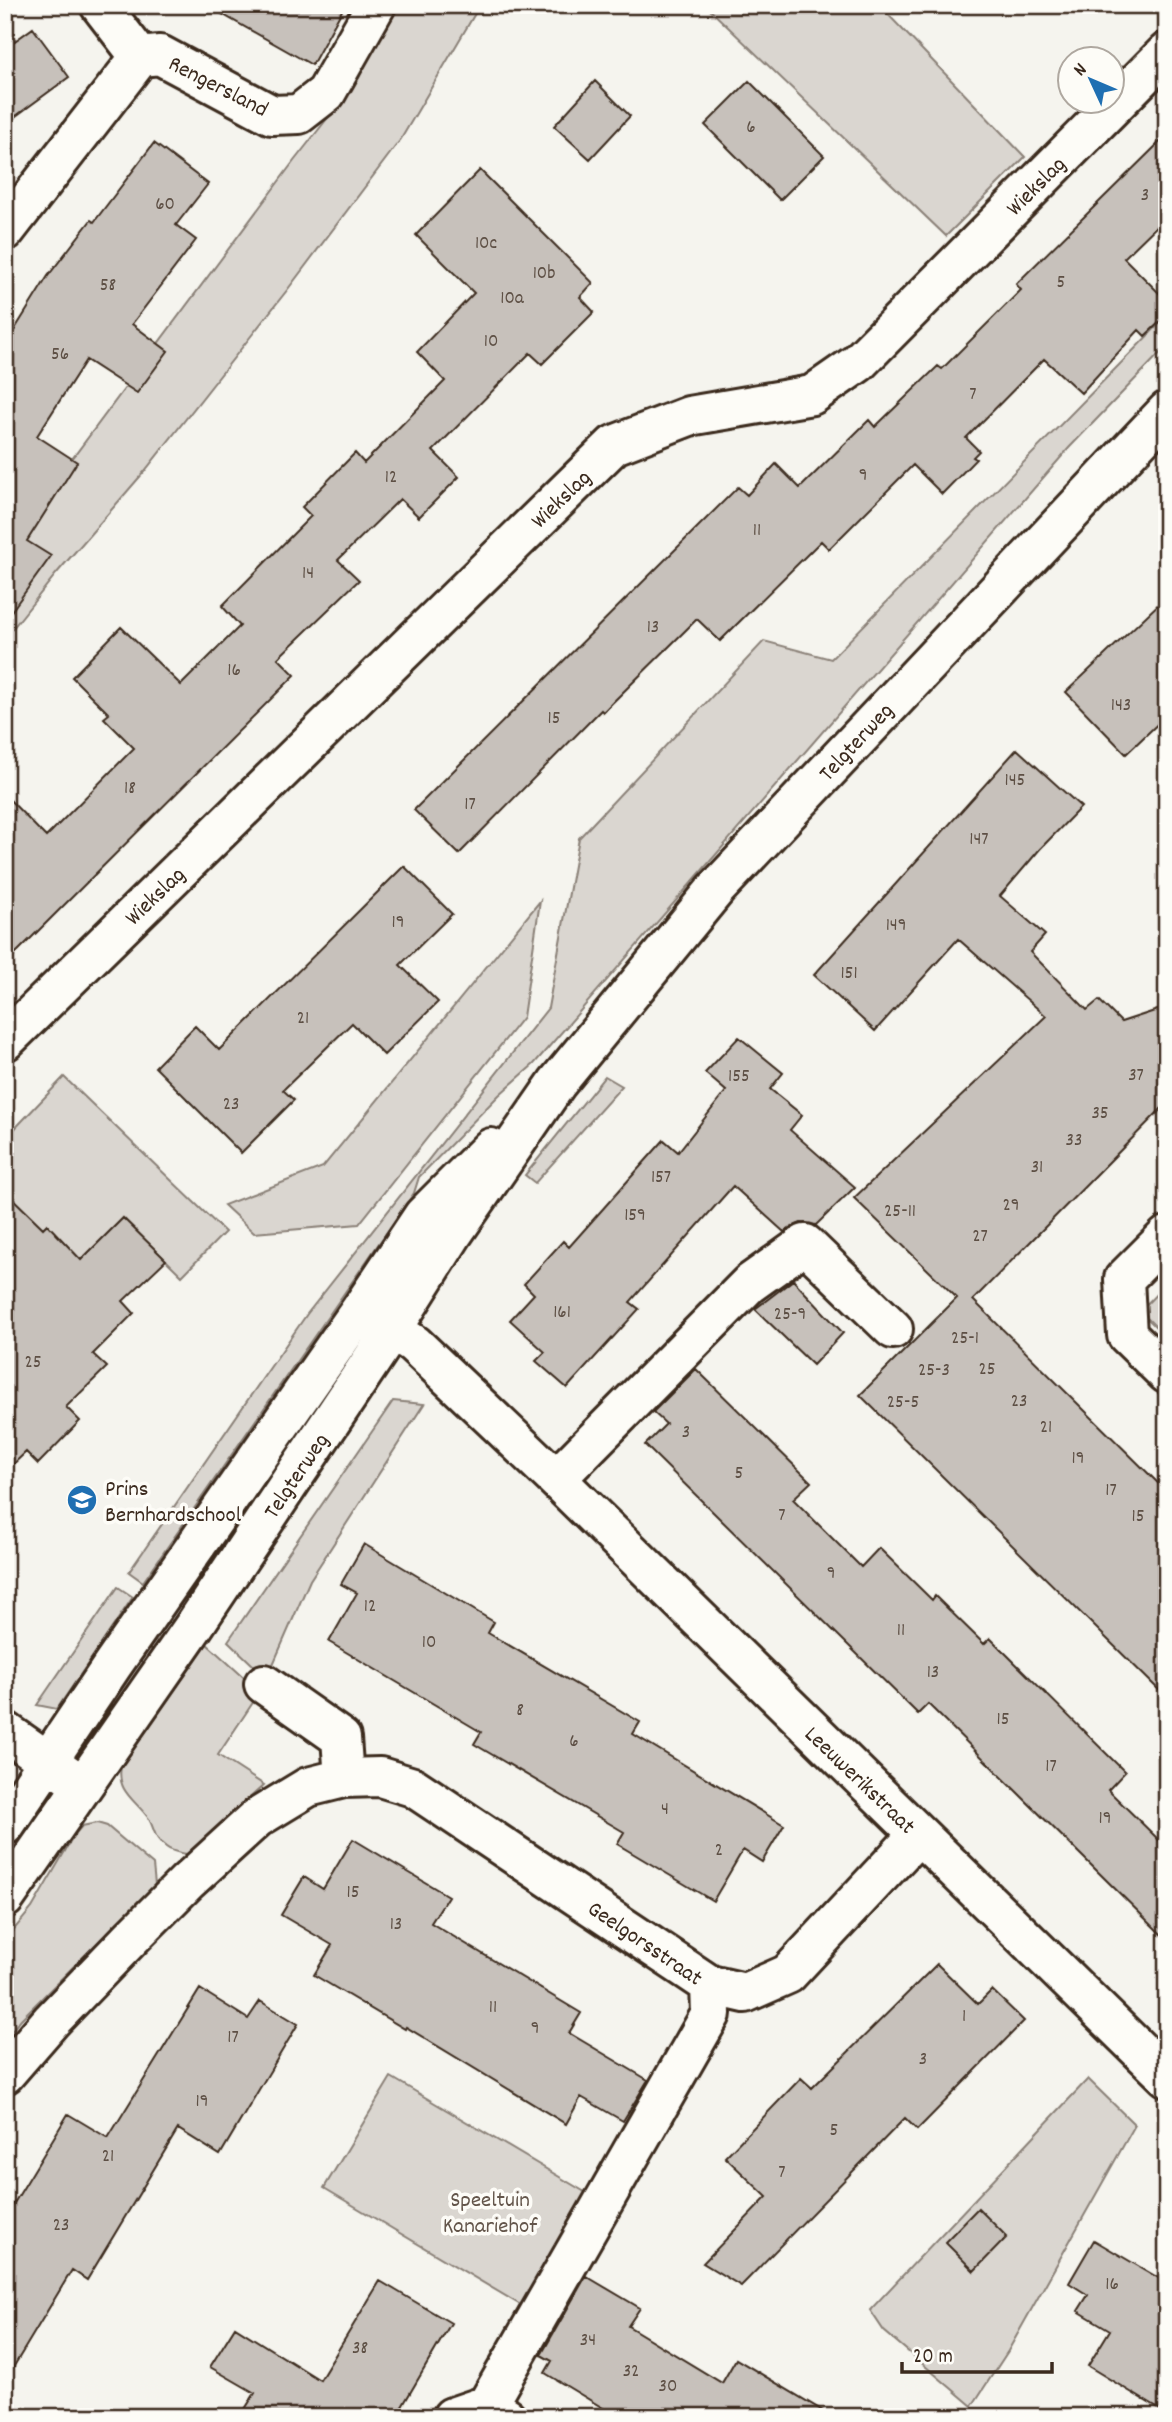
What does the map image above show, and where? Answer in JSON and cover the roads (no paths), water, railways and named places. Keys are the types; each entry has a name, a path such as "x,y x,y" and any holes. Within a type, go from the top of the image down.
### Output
{"street":[{"path":"100,5 140,57"},
{"name":"Rengersland","path":"5,231 140,57 160,55 272,115 299,114 326,93 376,5"},
{"name":"Wiekslag","path":"5,1041 614,445 689,416 812,395 858,363 1167,52"},
{"name":"Telgterweg","path":"5,1825 48,1761 376,1320 452,1235 557,1083 716,889 1167,411"},
{"path":"1167,1236 1124,1279 1128,1335 1167,1374"},
{"path":"556,1479 749,1284 805,1244 893,1329"},
{"name":"Telgterweg","path":"5,1898 194,1626 376,1320"},
{"name":"Leeuwerikstraat","path":"376,1320 414,1344 556,1479 1167,2077"},
{"path":"264,1684 341,1738 344,1779"},
{"path":"5,1731 82,1786"},
{"name":"Geelgorsstraat","path":"5,2074 51,2021 131,1938 257,1818 308,1787 344,1779 380,1777 413,1787 710,1985 745,1993 788,1974 918,1835"},
{"path":"482,2413 710,2014 710,1985"}],"place":[{"name":"Prins Bernhardschool","path":"82,1500"}],"park label":[{"name":"Speeltuin Kanariehof","path":"490,2211"}]}
